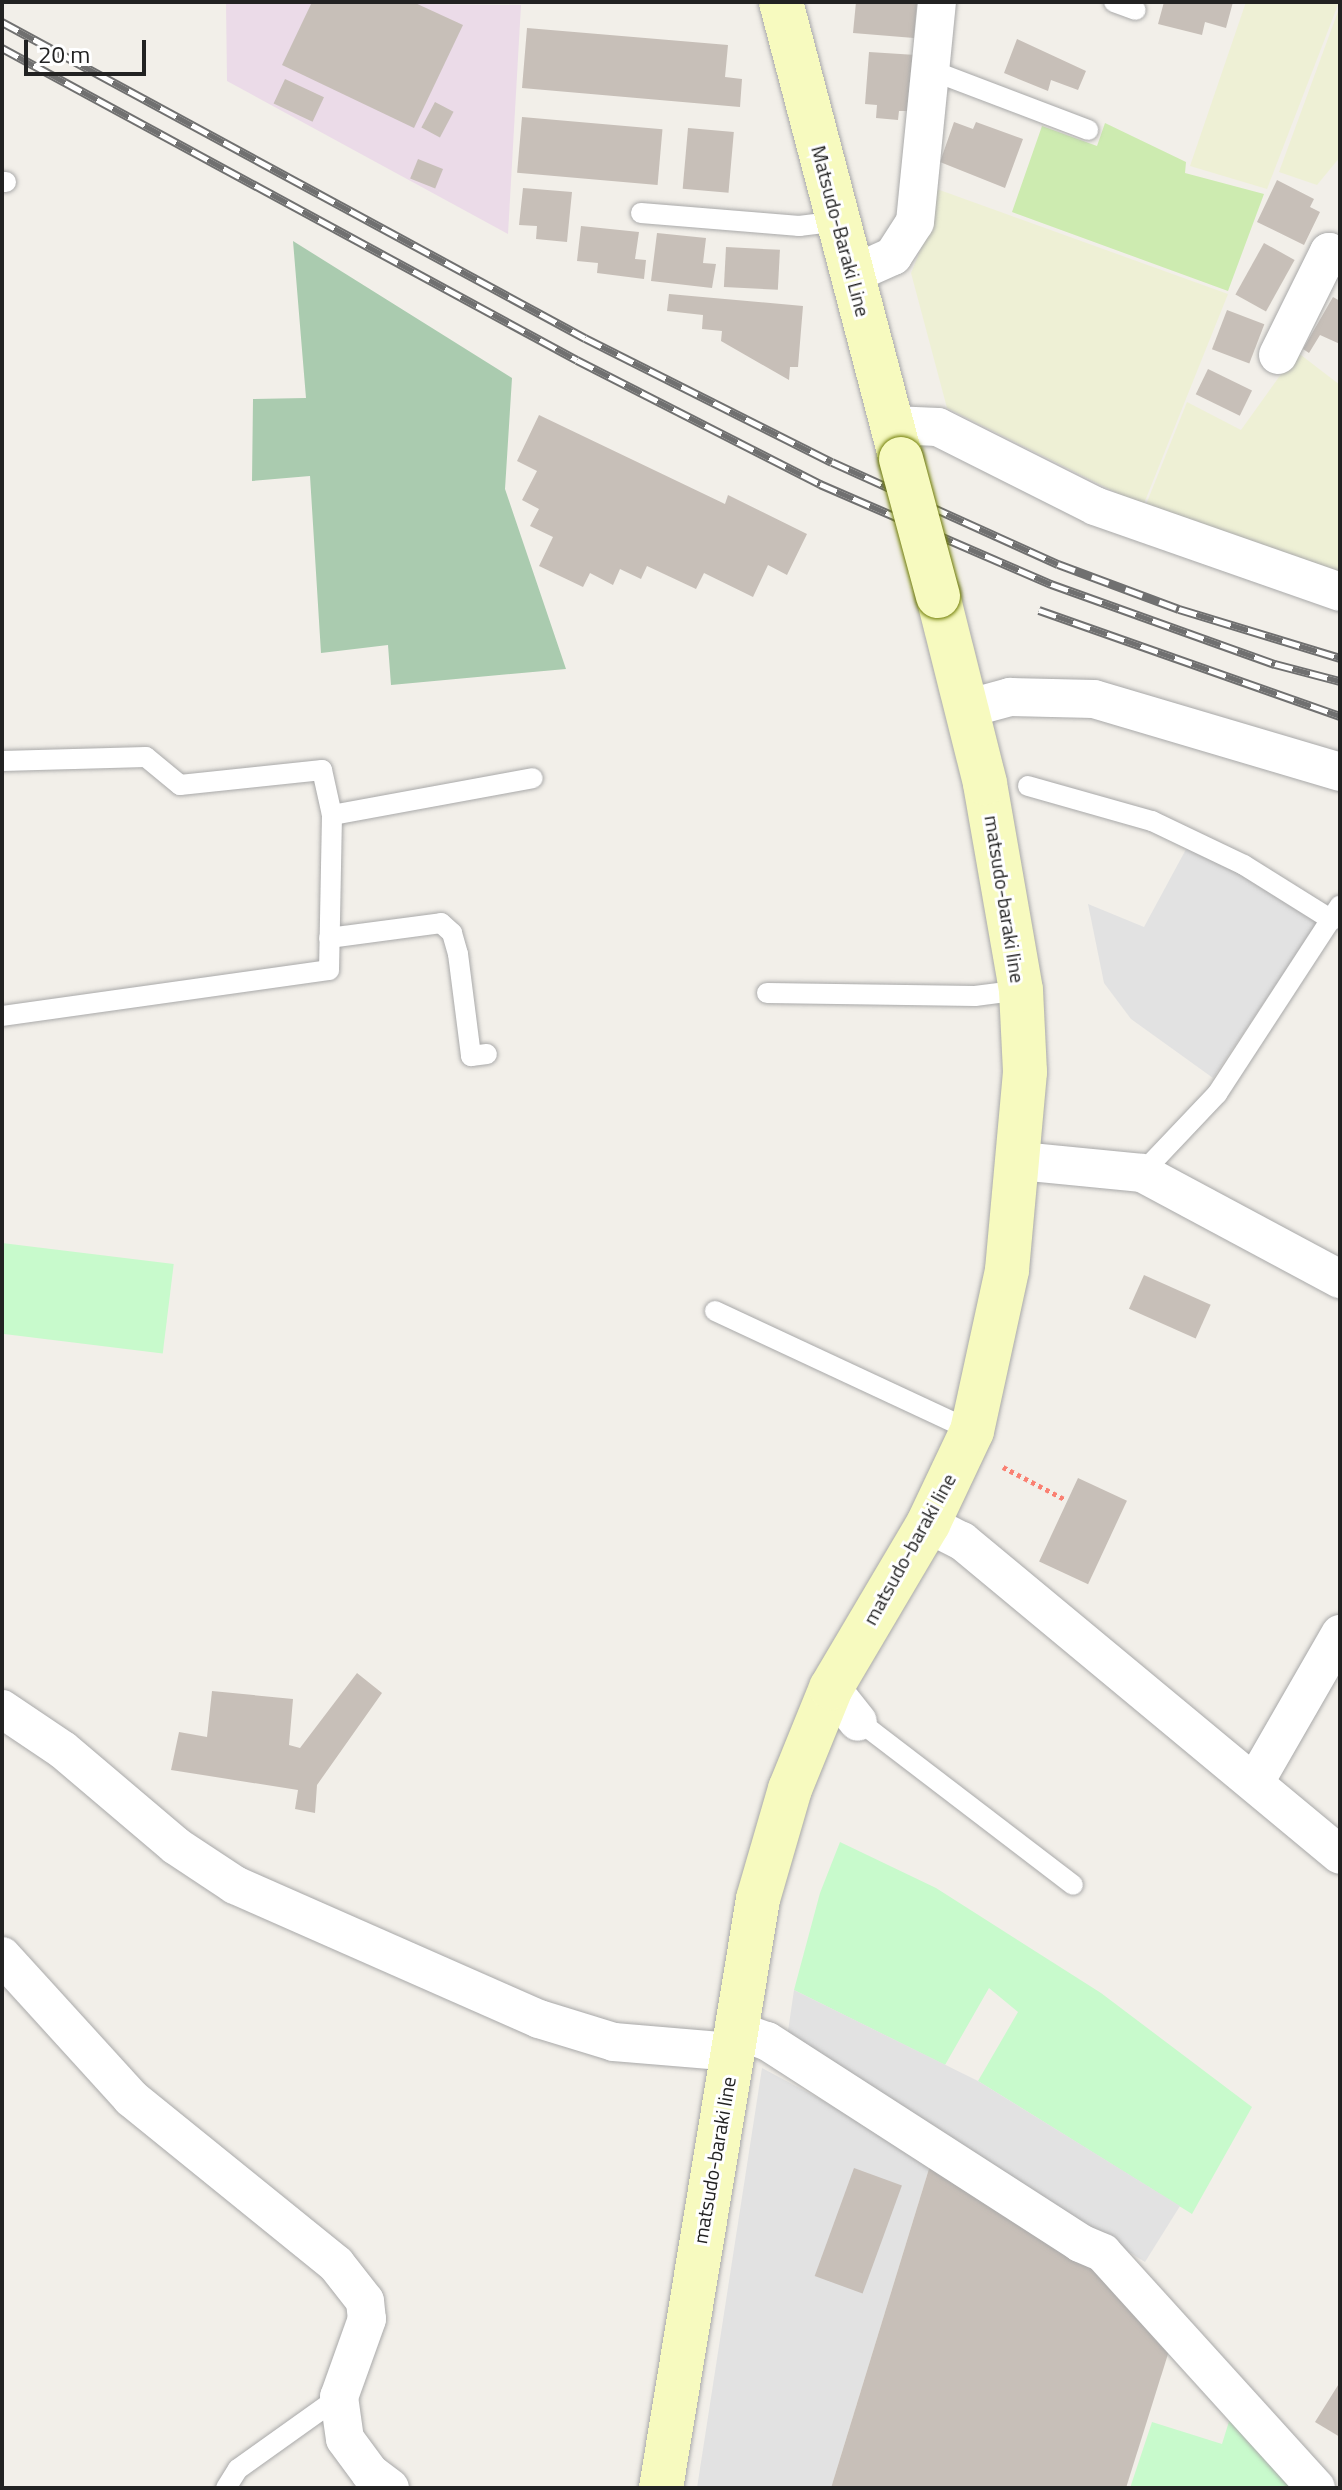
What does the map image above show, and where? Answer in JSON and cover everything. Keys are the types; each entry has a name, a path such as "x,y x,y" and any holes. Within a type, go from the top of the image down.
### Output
{"main road":[{"name":"Matsudo-Baraki Line","path":"781,2 896,442"},
{"name":"matsudo-baraki line","path":"661,2488 758,1899 790,1789 831,1688 928,1524 972,1431 1007,1270 1020,1161 1025,1072 1021,990 1007,890 966,709 896,442"}],"street":[{"path":"853,274 893,256 915,222 933,71 937,2"},
{"path":"1278,355 1329,252 1340,258"},
{"path":"896,442 938,427 1095,506 1340,592"},
{"path":"966,709 1010,697 1094,699 1340,772"},
{"path":"1020,1161 1142,1173 1340,1279"},
{"path":"928,1524 962,1541 1340,1855"},
{"path":"1255,1782 1340,1634"},
{"path":"831,1688 859,1722"},
{"path":"2,1709 63,1750 176,1846 249,1892 539,2019 614,2042 767,2041 1103,2253 1316,2488"},
{"path":"2,1956 131,2098 336,2264 365,2301 367,2319 339,2397 345,2439 370,2473 390,2488"}],"lane":[{"path":"1114,2 1136,10"},
{"path":"933,71 1088,130"},
{"path":"641,213 799,226 838,221"},
{"path":"2,761 146,757 180,785 322,770 332,815 329,970 2,1016"},
{"path":"332,815 533,778"},
{"path":"1028,786 1152,821 1244,865 1335,921 1217,1094 1142,1173"},
{"path":"329,938 441,923 452,933 458,954 471,1056 487,1054"},
{"path":"767,993 975,996 1021,990"},
{"path":"715,1311 972,1431"},
{"path":"859,1722 1073,1885"},
{"path":"226,2488 238,2469 339,2397"}],"path":[{"path":"1002,1467 1066,1500"}],"shaded area":[{"path":"226,2 521,5 508,234 227,81"},
{"path":"1191,840 1329,906 1213,1078 1131,1019 1104,983 1088,904 1144,927"},
{"path":"794,1990 978,2081 1180,2206 1145,2262 787,2038"},
{"path":"762,2068 932,2159 831,2488 697,2488"}],"green space":[{"path":"1246,2 1339,2 1267,189 1190,166"},
{"path":"1340,6 1340,157 1317,185 1279,172"},
{"path":"1105,123 1186,162 1185,173 1264,194 1228,291 1012,212 1042,126 1097,146"},
{"path":"934,188 1228,294 1143,506 947,408 911,273 928,232"},
{"path":"293,241 512,378 505,489 566,669 391,685 388,645 321,653 310,476 252,481 253,399 306,398"},
{"path":"1297,352 1340,385 1340,575 1145,507 1187,402 1241,430"},
{"path":"2,1243 174,1264 163,1353 2,1334"},
{"path":"840,1842 936,1888 1101,1993 1252,2107 1192,2214 978,2081 1018,2012 989,1988 945,2065 794,1990 820,1893"},
{"path":"1231,2415 1294,2488 1130,2488 1152,2422 1222,2444"}],"building":[{"path":"312,2 413,2 463,25 414,128 282,65"},
{"path":"856,2 917,2 914,38 853,33"},
{"path":"1164,2 1233,2 1226,28 1205,22 1202,35 1158,24"},
{"path":"527,28 728,45 725,77 742,79 740,107 522,88"},
{"path":"1017,39 1086,71 1078,90 1051,80 1048,91 1004,73"},
{"path":"869,52 916,55 912,111 899,111 898,120 876,118 877,105 865,104"},
{"path":"285,79 324,97 313,122 274,103"},
{"path":"435,102 454,112 440,137 421,128"},
{"path":"522,117 662,129 658,185 517,173"},
{"path":"954,122 973,129 976,122 1023,139 1005,188 940,162"},
{"path":"688,128 734,132 729,193 683,189"},
{"path":"418,159 443,169 435,189 410,178"},
{"path":"1277,180 1314,199 1310,207 1320,212 1304,245 1257,222"},
{"path":"523,188 572,192 567,242 536,239 537,226 519,225"},
{"path":"581,226 639,232 635,259 646,260 644,279 597,273 598,263 577,261"},
{"path":"657,233 706,238 703,263 716,264 712,288 651,281"},
{"path":"1264,243 1295,260 1266,312 1235,295"},
{"path":"726,247 780,250 778,290 724,287"},
{"path":"669,294 803,306 798,367 790,367 789,380 721,341 722,331 702,329 703,315 667,311"},
{"path":"1333,297 1340,301 1340,344 1320,335 1309,353 1303,349"},
{"path":"1227,310 1264,324 1249,364 1212,349"},
{"path":"1208,369 1252,390 1240,416 1196,394"},
{"path":"539,415 725,504 728,495 807,534 787,575 768,565 753,597 704,573 696,589 647,566 641,579 620,569 613,585 590,573 583,587 539,566 553,537 530,526 539,509 522,500 537,471 517,461"},
{"path":"1144,1275 1211,1305 1196,1338 1129,1309"},
{"path":"1078,1478 1127,1501 1088,1584 1039,1561"},
{"path":"357,1673 382,1693 317,1785 315,1813 295,1809 298,1790 171,1770 179,1732 207,1737 212,1691 293,1699 289,1745 300,1748"},
{"path":"932,2159 1109,2266 1173,2338 1126,2488 831,2488"},
{"path":"854,2168 902,2185 863,2294 815,2276"},
{"path":"1340,2382 1340,2437 1315,2422"}],"railway":[{"path":"2,22 585,338 832,462 1058,564 1179,609 1340,658"},
{"path":"2,48 577,360 820,484 1051,584 1275,664 1340,681"},
{"path":"1039,610 1340,716"}]}
